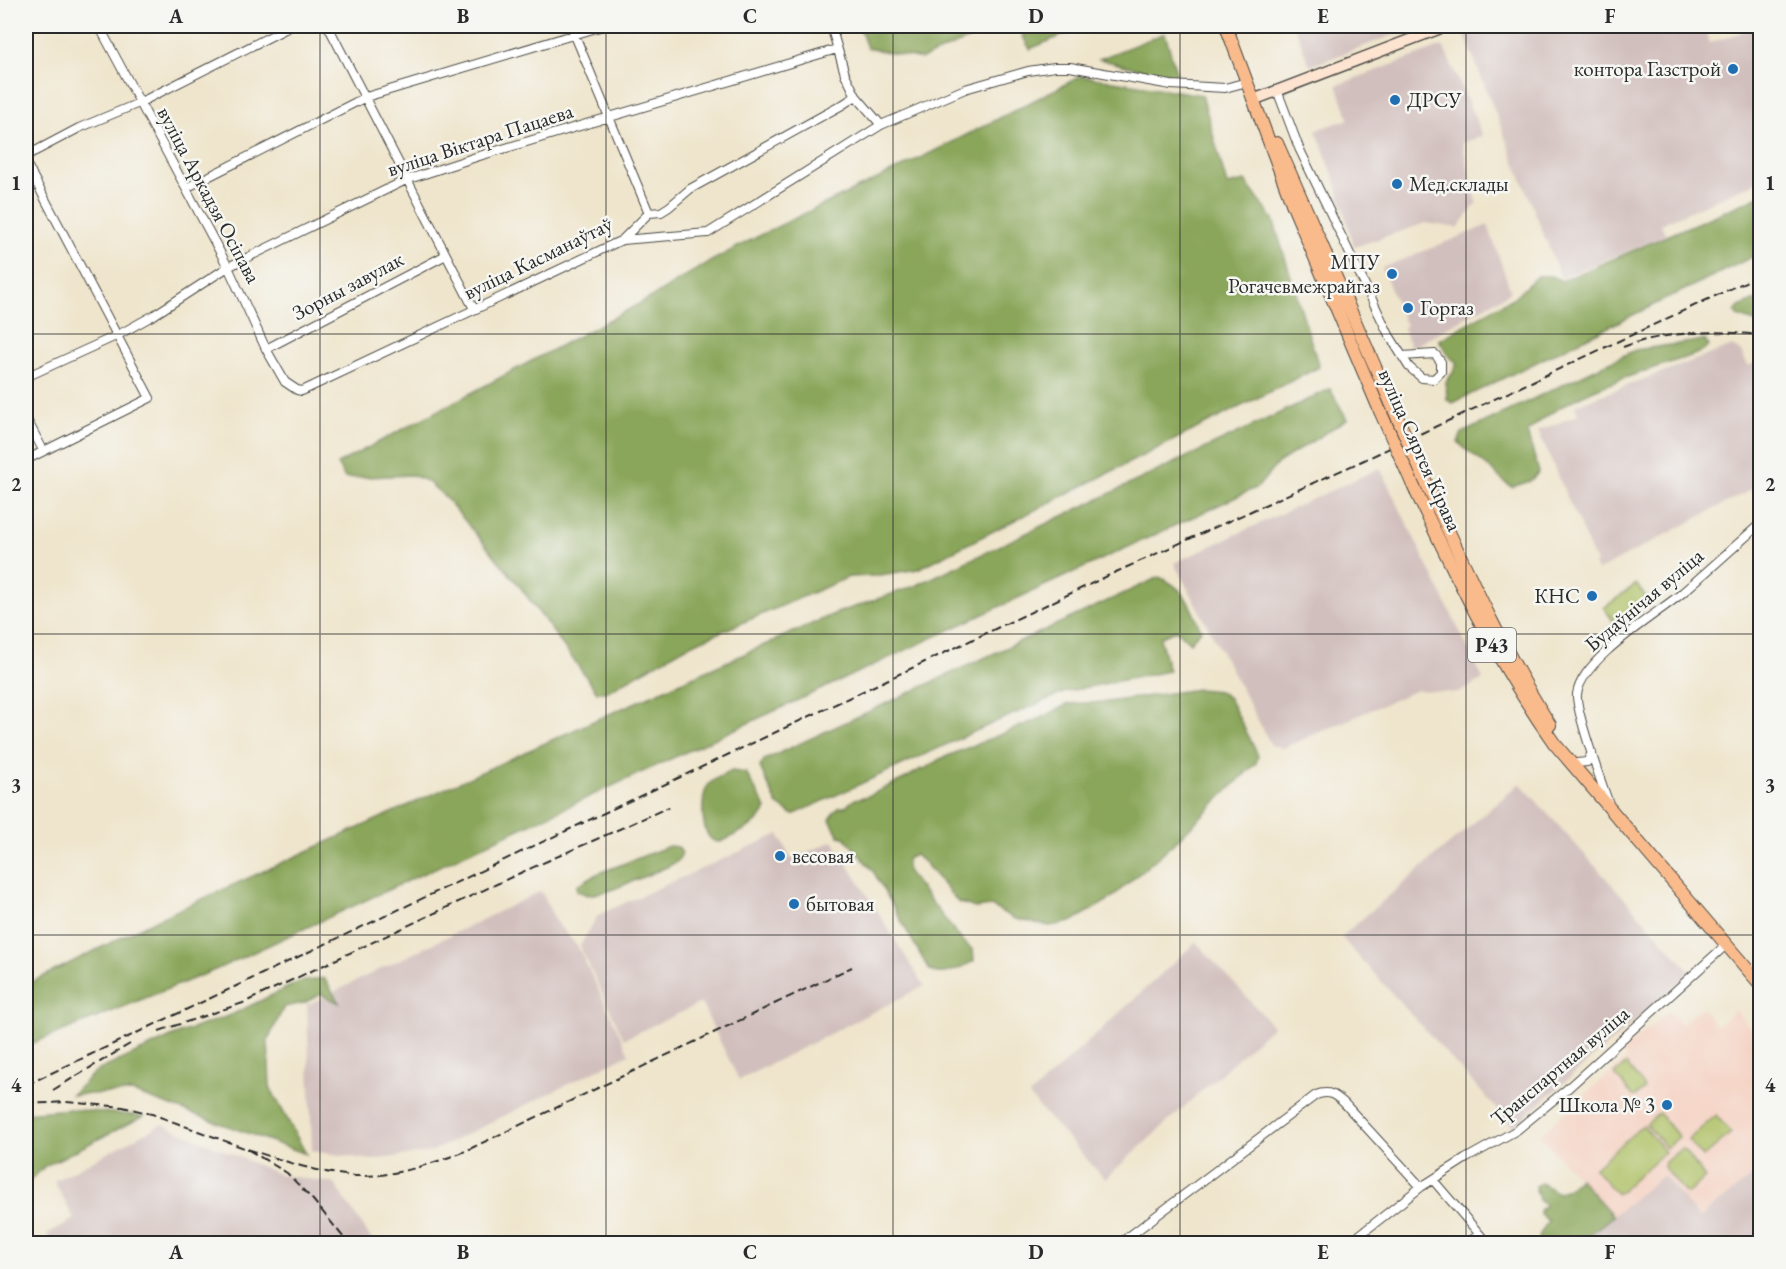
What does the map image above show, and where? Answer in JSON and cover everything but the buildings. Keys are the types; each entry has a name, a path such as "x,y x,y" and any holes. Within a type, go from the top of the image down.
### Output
{"main road":[{"name":"вуліца Сяргея Кірава","path":"1226,26 1293,206 1380,411 1509,656 1557,735 1599,789 1612,812 1761,984"},
{"name":"вуліца Сяргея Кірава","path":"1253,100 1302,196 1391,403 1453,571 1503,666 1554,743 1599,789"}],"street":[{"name":"вуліца Аркадзя Осіпава","path":"99,26 228,267 266,349 285,382"},
{"path":"26,156 79,128 140,103 291,26"},
{"path":"328,26 474,309"},
{"path":"571,26 649,213"},
{"path":"186,188 366,97 603,26"},
{"path":"831,26 837,49 856,96 881,125"},
{"path":"1253,100 1446,26"},
{"name":"вуліца Віктара Пацаева","path":"26,377 118,335 154,315 228,267 406,180 476,156 837,49"},
{"path":"622,240 708,233 881,125 954,93 1029,71 1055,67 1084,69 1171,85 1225,88 1247,82"},
{"path":"1277,90 1299,148 1389,335 1402,356 1409,367 1426,380 1436,378 1441,372 1441,362 1435,354 1402,356"},
{"name":"вуліца Касманаўтаў","path":"285,382 302,391 622,240 649,213 661,212 690,189 856,96"},
{"path":"26,163 150,398 26,460"},
{"name":"Зорны завулак","path":"266,349 446,255"},
{"path":"26,418 43,450"},
{"name":"Будаўнічая вуліца","path":"1599,789 1592,751 1576,696 1580,683 1594,664 1612,646 1682,593 1761,524"},
{"path":"1577,763 1587,762 1592,751"},
{"name":"Транспартная вуліца","path":"1348,1244 1421,1187 1517,1130 1567,1089 1727,944"},
{"path":"1119,1244 1323,1092 1332,1094 1344,1103 1421,1187"},
{"path":"1433,1180 1488,1244"},
{"path":"1467,1244 1479,1234"}],"shaded area":[{"path":"1294,26 1418,26 1310,66"},
{"path":"1480,26 1703,26 1710,43 1760,26 1760,180 1661,224 1666,235 1561,278 1463,31"},
{"path":"1443,46 1483,136 1462,143 1477,203 1458,228 1426,223 1354,247 1335,180 1316,130 1349,119 1337,85"},
{"path":"1488,225 1511,292 1411,348 1403,328 1406,326 1382,268"},
{"path":"1732,346 1741,351 1748,366 1760,361 1760,485 1597,571 1594,564 1596,562 1538,431 1578,415 1575,405"},
{"path":"1380,468 1483,679 1459,693 1417,690 1283,748 1271,745 1174,563"},
{"path":"1520,783 1691,972 1513,1127 1341,937"},
{"path":"779,834 791,859 833,841 924,986 739,1080 701,1003 624,1039 580,946 598,915"},
{"path":"541,891 556,922 578,947 629,1054 431,1152 372,1160 312,1151 307,1005"},
{"path":"1196,942 1273,1026 1105,1179 1029,1096"},
{"name":"Школа № 3","path":"1701,1007 1717,1026 1735,1010 1760,1040 1760,1170 1699,1218 1663,1176 1613,1216 1539,1135 1627,1058 1622,1051 1669,1011 1681,1025"},
{"path":"162,1124 281,1175 334,1183 374,1243 51,1243 47,1234 74,1219 54,1181"},
{"path":"1760,1170 1760,1243 1579,1243 1663,1175 1699,1218"}],"green space":[{"path":"859,26 991,26 990,30 922,59 867,48"},
{"path":"1048,26 1084,26 1030,49 1022,35"},
{"path":"1165,33 1178,79 1099,59"},
{"path":"1081,76 1202,95 1227,185 1245,181 1273,219 1319,367 918,569 874,576 849,577 688,646 606,692 597,692 518,584 445,497 428,482 413,475 345,478 337,464 654,296 729,251 944,147"},
{"path":"1760,196 1760,253 1453,403 1447,400 1446,382 1457,363 1448,355 1439,340 1516,296 1537,276 1552,276 1562,281"},
{"path":"1760,298 1760,324 1737,316 1735,312 1739,307"},
{"path":"1705,340 1709,346 1699,353 1608,384 1564,405 1544,418 1527,433 1539,472 1530,481 1512,487 1458,442 1462,433 1635,350"},
{"path":"1330,389 1347,419 1278,463 1258,487 215,970 26,1046 26,985 156,920 587,724 834,614 915,586"},
{"path":"1159,577 1176,587 1186,598 1201,630 1190,643 1176,630 1160,638 1169,671 1068,691 793,815 777,804 760,767 764,760"},
{"path":"1636,584 1651,603 1618,628 1604,608"},
{"path":"1198,689 1219,691 1229,698 1258,756 1256,763 1174,843 1109,900 1071,922 1050,926 1015,919 991,906 975,908 958,902 924,862 915,855 907,859 907,871 963,942 973,950 974,961 951,972 938,973 928,968 873,871 844,837 839,836 830,820 834,812 855,799 868,796 923,770 940,759 1041,718 1068,704 1107,702"},
{"path":"732,771 746,773 766,808 759,820 719,842 708,835 705,828 704,795 710,783"},
{"path":"669,846 678,847 682,853 678,861 667,867 609,891 588,895 577,891 577,885 597,874"},
{"path":"324,978 339,1003 321,994 304,1003 284,1007 268,1040 270,1087 306,1154 132,1092 71,1095 95,1072 180,1033 231,1015 299,982"},
{"path":"1625,1065 1644,1086 1644,1089 1636,1096 1633,1096 1616,1076 1615,1073"},
{"path":"69,1109 144,1116 45,1166 26,1185 26,1113"},
{"path":"1659,1113 1679,1137 1666,1148 1646,1124"},
{"path":"1716,1115 1731,1133 1703,1157 1688,1140"},
{"path":"1643,1125 1665,1152 1617,1194 1594,1168"},
{"path":"1681,1149 1685,1151 1705,1178 1688,1193 1685,1193 1664,1167 1665,1162"},
{"path":"1579,1178 1613,1216 1579,1243 1539,1243 1539,1236 1548,1221 1540,1214 1540,1209 1545,1205 1539,1200 1535,1186 1541,1183 1558,1193 1569,1188"}],"railway":[{"path":"26,1085 1116,572 1362,461 1760,275"},
{"path":"1623,347 1656,338 1691,333 1760,335"},
{"path":"159,1031 243,1003 518,874 669,807"},
{"path":"247,1149 307,1168 345,1175 375,1176 419,1167 461,1153 852,967"},
{"path":"53,1090 130,1044"},
{"path":"26,1104 66,1102 123,1107 152,1114 247,1149 287,1173 313,1200 349,1244"}],"place":[{"name":"контора Газстрой","path":"1733,69"},
{"name":"ДРСУ","path":"1395,100"},
{"name":"Мед.склады","path":"1397,184"},
{"name":"МПУ Рогачевмежрайгаз","path":"1392,274"},
{"name":"Горгаз","path":"1408,308"},
{"name":"КНС","path":"1592,596"},
{"name":"весовая","path":"780,856"},
{"name":"бытовая","path":"794,904"},
{"name":"Школа № 3","path":"1667,1105"}]}
